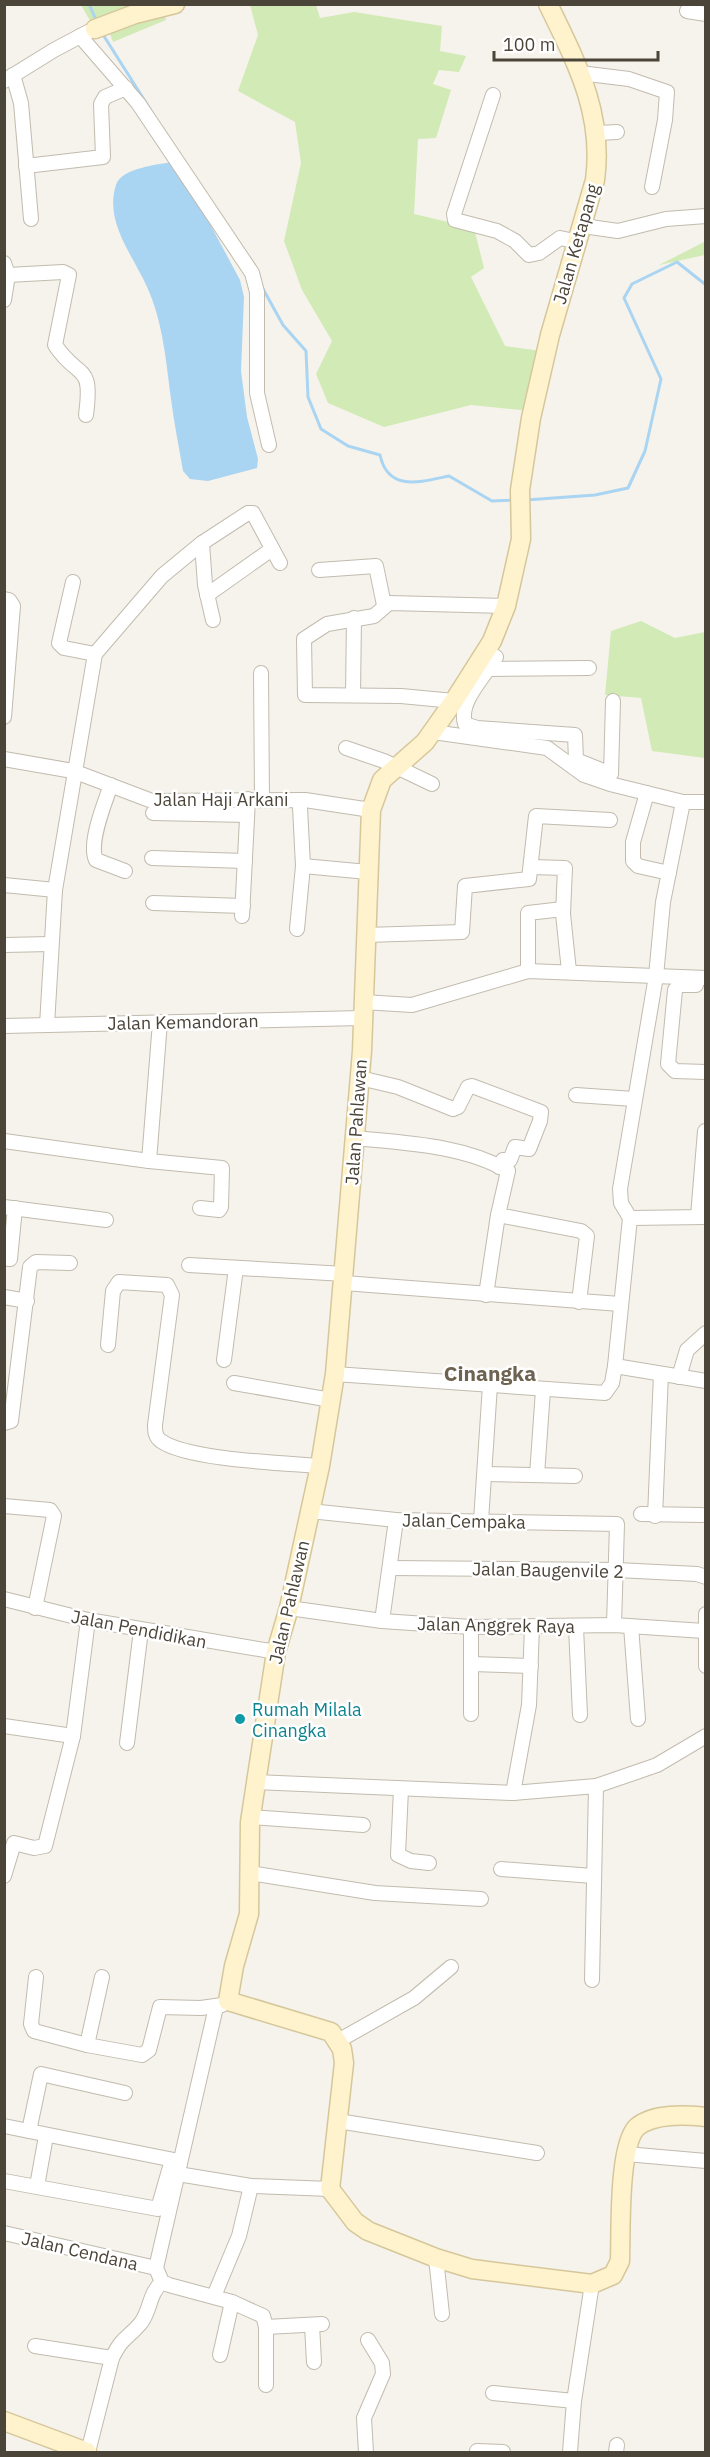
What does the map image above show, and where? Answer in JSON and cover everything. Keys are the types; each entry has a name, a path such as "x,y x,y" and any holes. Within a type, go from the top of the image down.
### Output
{"street":[{"path":"31,219 21,103 9,78 94,30 175,4"},
{"name":"Jalan Ketapang","path":"520,490 538,386 595,180 598,133 580,73 548,4"},
{"path":"687,11 705,14"},
{"path":"94,30 126,88 252,273 257,292 257,393 269,446"},
{"path":"580,73 629,79 667,92 663,132 652,187"},
{"path":"26,166 103,157 101,104 105,97 126,88"},
{"path":"493,95 473,150 454,214 455,220 497,231 515,241 530,255 539,253 560,238 618,231 666,219 705,216"},
{"path":"598,133 617,132"},
{"path":"4,300 6,269 63,272 69,275 55,345 86,376 89,390 86,415"},
{"name":"Jalan Pahlawan","path":"222,2004 249,1914 250,1817 255,1782 276,1652 289,1608 320,1466 335,1374 360,1078 371,810 379,785 425,742 454,701 488,660 518,562 520,490"},
{"path":"46,1024 55,890 73,771 95,654 162,576 201,543 250,512 254,513 280,563"},
{"path":"201,543 207,595 213,620"},
{"path":"207,595 272,549"},
{"path":"319,570 376,566 384,605"},
{"path":"73,582 59,643 64,648 95,654"},
{"path":"4,599 9,600 13,606 4,717"},
{"path":"454,701 303,693 305,638 327,624 374,616 384,605 506,606"},
{"path":"354,618 354,695"},
{"path":"589,668 488,660 462,715 465,724 477,728 575,735 576,760 611,774 613,701"},
{"path":"153,903 242,911 247,815 255,799 261,673"},
{"path":"433,732 547,748 584,775 647,793 683,801 705,802"},
{"path":"346,748 432,784"},
{"name":"Jalan Haji Arkani","path":"4,759 73,771 141,798 163,803 255,799 321,801 371,810"},
{"path":"111,785 97,832 94,858 125,871"},
{"path":"647,793 633,842 633,861 638,866 669,873"},
{"path":"335,1374 605,1393 612,1383 630,1218 621,1203 620,1189 656,976 663,902 683,801"},
{"path":"297,929 303,866 300,807"},
{"path":"153,813 247,815"},
{"path":"366,935 462,932 465,886 527,881 531,867 536,816 610,820"},
{"path":"152,858 245,861"},
{"path":"303,866 368,872"},
{"path":"531,867 565,868 563,909 568,971"},
{"path":"4,885 55,890"},
{"path":"528,971 528,913 563,909"},
{"path":"4,945 51,944"},
{"name":"Jalan Kemandoran","path":"4,1026 160,1022 412,1005 528,971 705,978"},
{"path":"705,985 684,984 677,988 668,1064 675,1071 705,1072"},
{"path":"149,1161 160,1022"},
{"path":"360,1078 398,1088 453,1109 458,1107 468,1087 472,1086 541,1112 529,1149 515,1146 510,1160 503,1160 499,1167"},
{"path":"576,1095 634,1099"},
{"path":"630,1218 701,1216 705,1131"},
{"path":"354,1138 452,1150 499,1167 509,1175 498,1215 486,1294"},
{"path":"4,1141 149,1161 222,1168 220,1209 200,1208"},
{"path":"4,1258 10,1259 10,1208 106,1220"},
{"path":"498,1215 585,1232 587,1236 579,1302"},
{"path":"4,1423 11,1421 11,1374 27,1300 30,1267 36,1262 70,1263"},
{"path":"189,1265 486,1294 620,1304"},
{"path":"224,1360 236,1268"},
{"path":"108,1344 114,1291 119,1282 124,1280 167,1285 172,1294 155,1425 156,1436 161,1441 201,1454 320,1466"},
{"path":"4,1297 27,1300"},
{"path":"679,1377 687,1350 705,1333"},
{"path":"615,1366 705,1381"},
{"path":"661,1374 648,1515 702,1515"},
{"path":"234,1383 331,1400"},
{"path":"481,1521 490,1385"},
{"path":"537,1475 543,1390"},
{"path":"485,1474 575,1476"},
{"path":"4,1506 50,1510 54,1516 35,1608"},
{"name":"Jalan Cempaka","path":"310,1511 396,1520 617,1524 616,1570"},
{"path":"382,1621 396,1520"},
{"name":"Jalan Baugenvile 2","path":"390,1568 616,1570 698,1574 705,1577"},
{"path":"614,1625 616,1570"},
{"path":"4,1614 7,1599"},
{"name":"Jalan Pendidikan","path":"7,1599 88,1620 276,1652"},
{"name":"Jalan Anggrek Raya","path":"289,1608 382,1621 471,1627 614,1625 704,1631"},
{"path":"705,1614 705,1666"},
{"path":"4,1876 14,1843 34,1848 45,1846 73,1736 88,1620"},
{"path":"631,1626 638,1719"},
{"path":"471,1627 471,1714"},
{"path":"513,1793 529,1705 532,1627"},
{"path":"576,1627 580,1715"},
{"path":"127,1743 141,1630"},
{"path":"472,1664 531,1666"},
{"path":"4,1726 73,1736"},
{"path":"255,1782 513,1793 596,1786 657,1765 705,1736"},
{"path":"592,1980 596,1786"},
{"path":"401,1789 398,1855 411,1862 429,1863"},
{"path":"250,1817 363,1825"},
{"path":"501,1869 593,1876"},
{"path":"250,1873 375,1893 481,1899"},
{"path":"338,2041 414,1998 451,1967"},
{"path":"36,1977 32,2028 48,2036 87,2045 142,2055 149,2050 156,2012 160,2007 222,2004 319,2027 330,2032 338,2041 344,2063 330,2190 355,2222 368,2230 435,2258 493,2274 592,2284 613,2275 620,2260 626,2154 633,2132 643,2123 660,2117 705,2117"},
{"path":"87,2045 102,1977"},
{"path":"162,2282 156,2268 167,2211 177,2165 222,2004"},
{"path":"29,2131 41,2074 125,2093"},
{"path":"339,2121 537,2153"},
{"path":"4,2126 177,2165 251,2186 330,2190"},
{"path":"37,2186 46,2136"},
{"path":"626,2154 705,2161"},
{"path":"4,2181 158,2209 177,2165"},
{"path":"214,2296 239,2236 251,2186"},
{"name":"Jalan Cendana","path":"4,2233 156,2268"},
{"path":"435,2258 442,2314"},
{"path":"162,2282 214,2296 259,2313 266,2327 266,2385"},
{"path":"4,2421 83,2452 112,2358 123,2337 140,2324 152,2291 162,2282"},
{"path":"570,2452 574,2401 592,2284"},
{"path":"220,2355 232,2302"},
{"path":"266,2327 317,2324 314,2362"},
{"path":"366,2452 363,2424 383,2374 383,2367 368,2340"},
{"path":"35,2346 112,2358"},
{"path":"493,2394 574,2401"},
{"path":"477,2451 503,2452"}],"green space":[{"path":"81,5 163,5 166,20 113,42 106,23 95,29"},
{"path":"250,5 316,5 320,18 354,12 442,26 440,51 466,56 459,72 439,70 433,84 451,90 436,138 418,139 414,214 474,228 484,268 471,277 505,346 542,351 531,411 471,405 384,427 328,403 316,374 332,341 302,290 284,241 301,163 295,122 238,91 258,35"},
{"path":"704,242 705,255 659,265"},
{"path":"641,621 675,638 705,632 705,758 652,751 641,698 605,695 611,631"}],"water":[{"path":"174,162 180,168 240,280 244,297 241,371 247,417 258,459 257,468 208,481 190,479 183,471 157,314 147,287 122,238 114,212 113,199 119,179 141,168"}],"waterway":[{"path":"89,4 97,22"},
{"path":"102,33 150,109"},
{"path":"526,500 595,495 628,488 645,451 661,379 624,298 632,284 677,262 706,285"},
{"path":"262,287 283,325 306,351 308,397 321,429 348,446 380,455 384,467 390,475 398,479 417,482 449,476 492,501 513,500"}],"place":[{"name":"Rumah Milala Cinangka","path":"240,1719"}],"district":[{"name":"Cinangka","path":"490,1373"}]}
